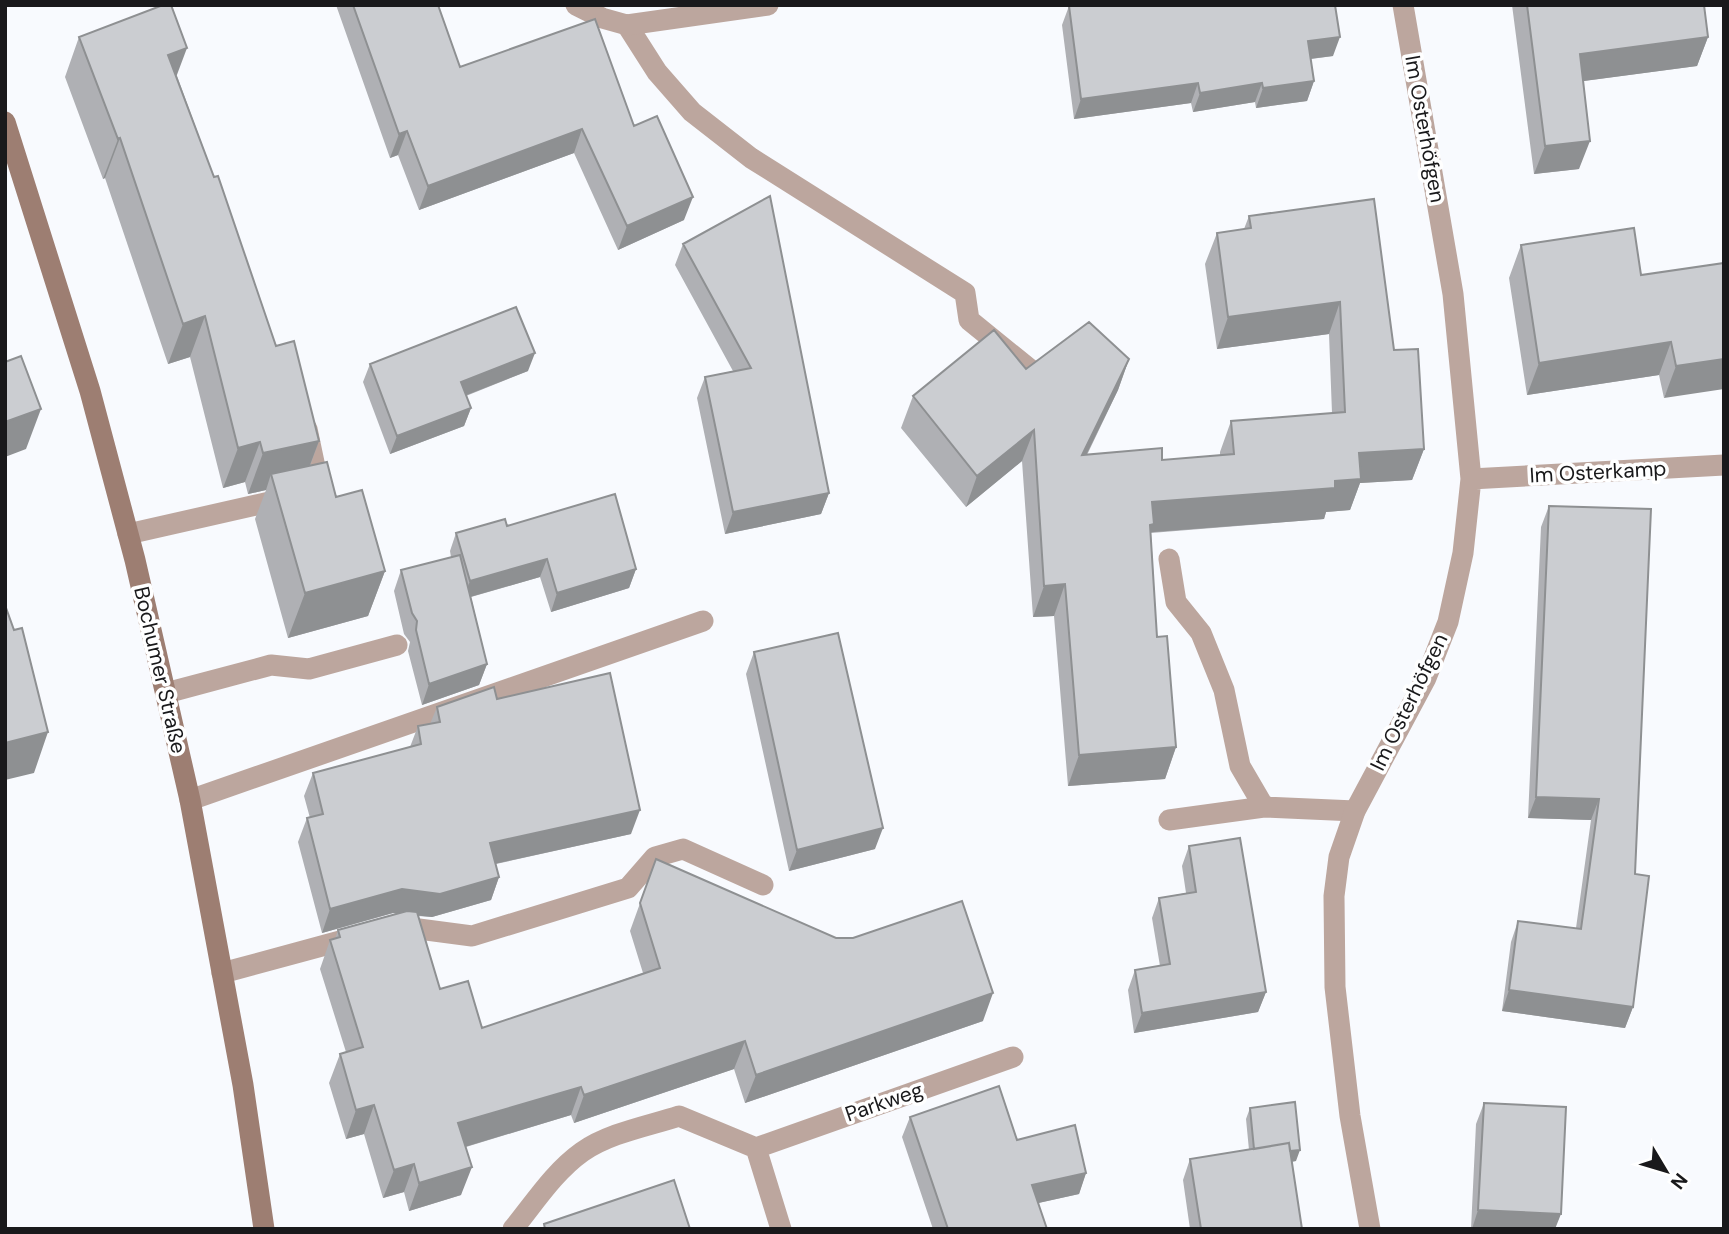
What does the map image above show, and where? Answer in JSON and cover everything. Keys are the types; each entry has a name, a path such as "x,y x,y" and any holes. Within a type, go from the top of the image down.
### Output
{"main road":[{"name":"Bochumer Straße","path":"5,122 90,391 166,693 190,800 243,1084 264,1229"}],"street":[{"path":"576,5 602,18 627,25 768,5"},
{"name":"Im Osterhöfgen","path":"1370,1229 1350,1116 1335,987 1334,896 1339,857 1355,811 1426,678 1448,622 1463,554 1471,479 1452,294 1403,5"},
{"path":"627,25 657,72 692,112 751,158 965,293 969,320 1032,371"},
{"path":"128,534 320,491 302,407"},
{"name":"Im Osterkamp","path":"1471,479 1724,465"},
{"path":"1169,559 1176,602 1201,633 1224,690 1240,766 1264,807"},
{"path":"190,800 703,621"},
{"path":"166,693 271,665 309,669 397,645"},
{"path":"1169,820 1264,807 1355,811"},
{"path":"222,973 396,926 472,936 628,888 655,857 682,849 764,885"},
{"name":"Parkweg","path":"756,1148 1013,1058"},
{"path":"513,1229 560,1171 583,1152 603,1141 678,1116 756,1148 781,1229"}],"building":[{"path":"163,5 171,5 187,48 168,55 214,177 218,176 276,346 294,341 319,441 263,453 260,442 238,448 205,316 183,324 120,138 118,139 79,37"},
{"path":"353,5 438,5 460,67 595,19 634,126 657,116 693,197 627,226 582,129 428,186 407,131 399,134"},
{"path":"1335,5 1340,37 1308,41 1314,81 1263,88 1262,83 1200,93 1198,83 1081,99 1069,6"},
{"path":"1527,5 1704,5 1708,37 1580,54 1590,141 1545,146"},
{"path":"770,196 829,493 733,512 705,377 751,368 683,244"},
{"path":"1374,199 1394,350 1418,349 1424,449 1359,453 1361,479 1335,481 1335,488 1152,502 1154,524 1150,525 1157,637 1167,636 1176,747 1079,755 1065,584 1044,586 1034,430 977,476 913,396 994,330 1026,369 1089,322 1129,359 1082,455 1162,448 1162,460 1234,454 1231,421 1345,412 1340,302 1228,317 1217,233 1251,228 1249,216"},
{"path":"1634,228 1641,275 1724,263 1724,359 1676,366 1671,342 1539,363 1521,245"},
{"path":"516,307 535,353 461,382 471,408 397,436 370,364"},
{"path":"21,356 41,409 5,422 5,362"},
{"path":"327,462 336,497 362,490 385,571 305,593 271,474"},
{"path":"615,494 636,569 557,593 547,559 470,581 456,533 505,519 507,526"},
{"path":"1549,506 1651,509 1635,874 1649,876 1633,1007 1509,990 1518,921 1581,929 1599,799 1536,797"},
{"path":"460,555 487,664 429,684 416,630 417,621 412,613 401,570"},
{"path":"5,605 14,630 22,628 48,732 5,743"},
{"path":"838,633 883,828 797,850 754,652"},
{"path":"610,673 640,810 490,843 499,877 440,894 402,889 330,909 307,818 323,814 313,773 421,744 418,726 440,722 437,707 494,687 497,699"},
{"path":"1240,838 1266,992 1142,1013 1135,970 1170,964 1159,898 1196,892 1189,846"},
{"path":"656,859 836,938 853,938 962,901 993,993 756,1075 745,1041 584,1095 581,1087 458,1123 472,1167 419,1183 414,1164 394,1170 374,1105 356,1110 340,1054 363,1047 330,940 340,937 338,930 407,911 417,912 440,989 468,981 482,1028 660,968 640,903"},
{"path":"999,1086 1017,1140 1075,1125 1086,1173 1032,1185 1047,1229 948,1229 910,1117"},
{"path":"1295,1102 1300,1150 1290,1151 1289,1143 1254,1149 1250,1108"},
{"path":"1484,1103 1566,1107 1561,1214 1478,1210"},
{"path":"1289,1143 1302,1229 1201,1229 1190,1159"},
{"path":"674,1180 690,1229 545,1229 544,1224"}]}
